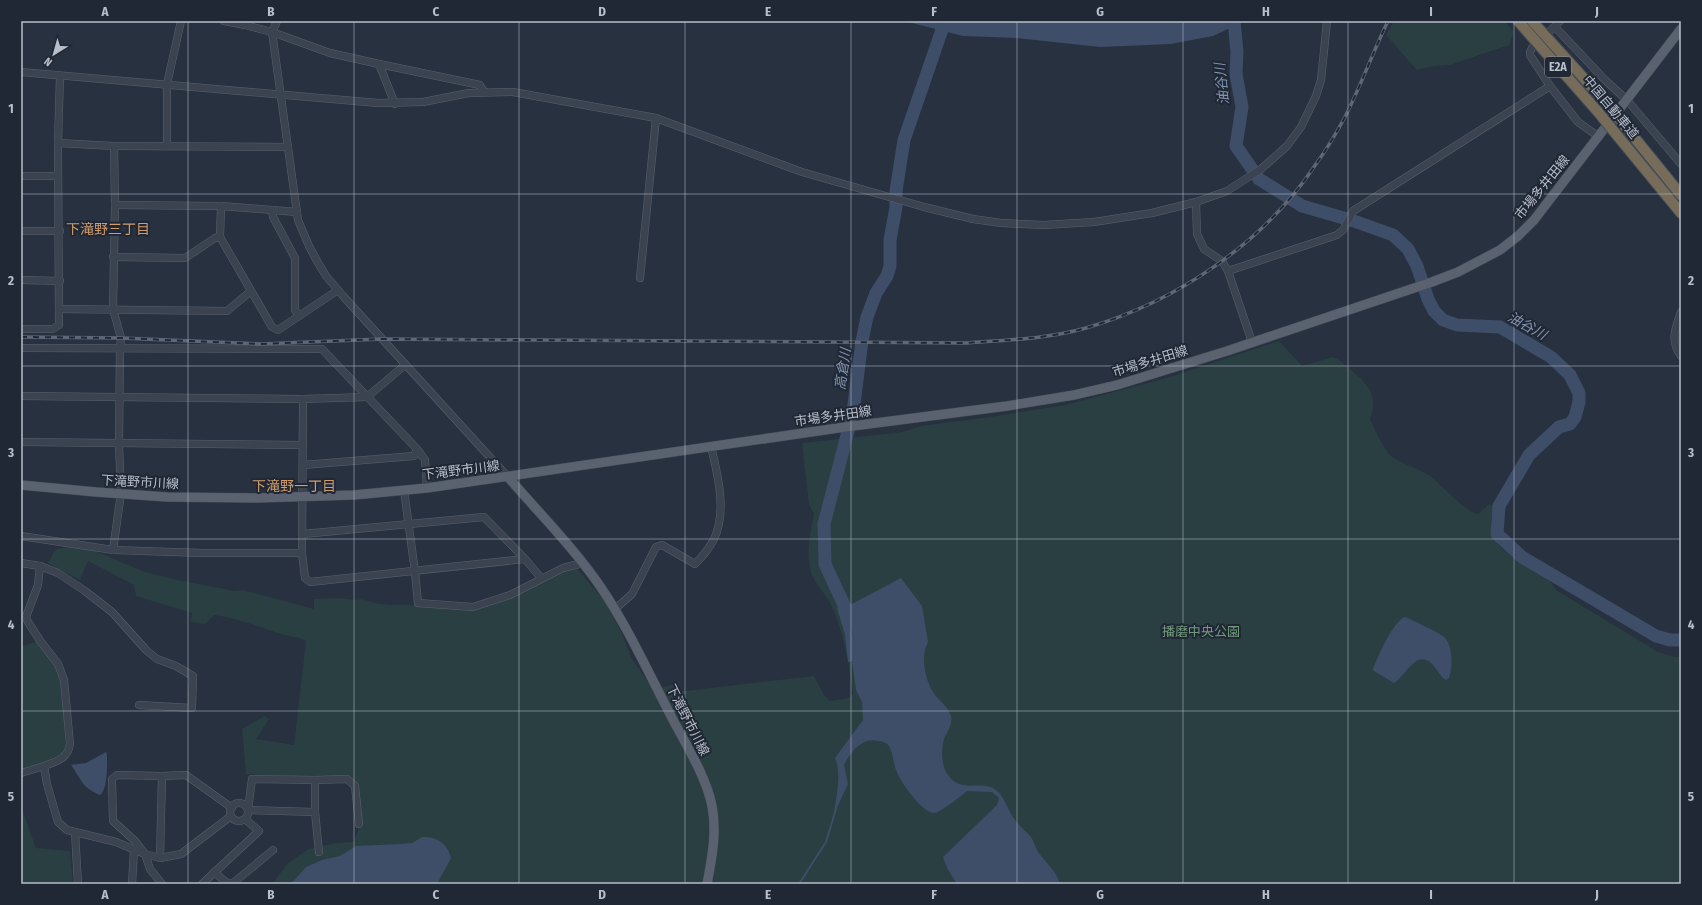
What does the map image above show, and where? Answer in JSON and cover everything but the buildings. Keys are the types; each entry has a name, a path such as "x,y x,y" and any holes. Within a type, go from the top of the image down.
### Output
{"highway":[{"name":"中国自動車道","path":"1518,21 1599,113 1681,213"},
{"name":"中国自動車道","path":"1532,21 1608,105 1681,195"}],"main road":[{"name":"市場多井田線","path":"508,477 859,425 1007,406 1117,386 1432,282 1458,272 1480,261 1500,250 1518,236 1548,203 1681,29"},
{"name":"下滝野市川線","path":"21,485 88,492 175,497 257,498 354,495 427,488 508,477 583,563 615,609 688,747 706,786 712,806 714,830 713,847 707,884"}],"street":[{"path":"167,146 167,84 180,21"},
{"path":"224,21 272,32 330,52 378,64 480,85 484,92"},
{"path":"277,21 272,32 298,220 309,246 326,276 338,290 404,365 508,477"},
{"path":"21,72 395,104 423,102 469,93 513,92 656,118 802,172 924,207 973,219 1001,223 1044,225 1094,222 1152,213 1196,202 1227,191 1261,169 1287,146 1301,127 1316,96 1321,80 1327,21"},
{"path":"1555,26 1605,80 1627,100 1681,164"},
{"path":"1532,48 1530,55 1550,86 1578,122 1598,137"},
{"path":"378,64 395,104"},
{"path":"21,329 53,328 59,325 60,231 58,143 60,76"},
{"path":"1228,271 1338,235 1343,230 1350,214 1353,211 1550,86"},
{"path":"640,278 656,118"},
{"path":"58,143 114,146 288,147"},
{"path":"113,550 121,493 119,444 121,338 112,309 115,204 114,146"},
{"path":"21,176 58,176"},
{"path":"1196,202 1197,234 1204,249 1222,261 1228,271 1252,342"},
{"path":"115,204 222,206 297,212"},
{"path":"222,206 220,237 272,327 278,330 338,290"},
{"path":"272,210 273,217 295,258 295,310 299,316"},
{"path":"21,231 60,231"},
{"path":"114,257 185,258 215,238 220,237"},
{"path":"21,280 60,281"},
{"path":"59,309 227,311 251,290"},
{"path":"1681,312 1674,334 1674,344 1681,356"},
{"path":"21,348 322,349 425,460 427,488"},
{"path":"21,396 303,399 367,397 404,365"},
{"path":"303,399 302,445 304,497 302,553 305,578 310,582 415,572 525,559"},
{"path":"21,442 302,445"},
{"path":"615,609 632,594 656,547 662,545 695,564 706,552 714,538 719,516 720,497 717,469 711,447"},
{"path":"303,465 414,456 416,449"},
{"path":"404,490 418,603 473,606 510,595 563,568 583,563"},
{"path":"303,534 484,517 525,559 541,578"},
{"path":"21,536 113,550 204,553 302,553"},
{"path":"21,563 40,566 58,572 101,603 122,622 147,651 157,659 176,666 193,676 192,708 138,705"},
{"path":"21,773 64,758 69,751 70,744 64,680 58,664 32,629 26,617 38,585 40,566"},
{"path":"44,766 47,784 58,822 67,830 116,842 134,850 160,858 181,854 231,816 234,805 240,803 244,804 248,810"},
{"path":"162,884 150,870 145,854 135,841 113,821 112,779 117,775 186,775 232,808"},
{"path":"160,858 162,776"},
{"path":"231,816 238,821 245,819 248,815 252,779 347,779 355,786 359,824"},
{"path":"315,780 315,812 319,852"},
{"path":"248,810 315,812"},
{"path":"202,884 259,831 245,819"},
{"path":"75,832 78,884"},
{"path":"132,884 134,850"},
{"path":"214,872 227,884 232,884 273,850"}],"green space":[{"path":"1394,21 1504,21 1514,32 1509,45 1450,65 1434,66 1417,70 1386,35"},
{"name":"播磨中央公園","path":"1279,341 1302,366 1333,357 1357,375 1370,391 1373,404 1370,419 1378,437 1389,454 1397,460 1430,476 1460,504 1473,512 1478,514 1489,504 1494,506 1491,528 1494,537 1506,552 1548,579 1556,590 1658,652 1674,657 1681,657 1681,884 272,884 288,863 309,849 336,843 353,842 359,822 355,786 347,779 287,779 288,776 246,774 242,729 265,716 269,719 256,739 294,745 306,641 223,616 214,615 205,624 191,622 192,613 136,596 134,585 88,561 80,580 48,563 55,550 78,548 91,550 138,569 160,576 234,591 243,590 314,609 314,599 340,598 355,600 361,599 379,604 392,605 482,604 563,568 576,568 607,603 632,659 652,688 656,689 676,684 677,692 814,676 824,695 830,701 849,698 853,694 852,683 839,625 831,605 813,578 810,568 810,533 814,513 809,505 802,443 903,432 921,426 1065,405 1167,378"},
{"path":"37,641 52,661 62,684 66,752 63,756 21,769 21,647"},
{"path":"21,807 36,848 70,851 73,884 21,884"}],"water":[{"path":"904,21 1245,21 1213,36 1171,44 1100,47 1016,38 963,36"},
{"path":"901,578 922,606 928,642 924,654 924,667 930,687 948,709 951,716 950,725 942,748 944,767 948,775 958,784 987,786 997,791 1012,816 1031,838 1038,852 1053,870 1060,884 957,884 947,868 943,857 997,805 999,798 992,792 967,791 937,812 930,812 918,803 902,782 896,770 890,748 883,742 872,740 867,741 862,743 850,755 844,765 848,784 834,814 838,778 835,758 863,720 862,702 856,690 852,661 848,662 845,635 837,608 846,604 847,606 854,642 848,606"},
{"path":"1404,617 1443,636 1448,642 1452,657 1449,678 1446,680 1431,663 1426,660 1415,662 1394,683 1374,671 1373,669 1386,641 1399,621"},
{"path":"106,752 106,782 103,792 100,795 82,783 71,765 86,763"},
{"path":"422,837 432,838 441,842 450,853 451,858 437,884 291,884 306,867 322,860 340,856 356,846 412,843"}],"waterway":[{"name":"高倉川","path":"859,628 844,605 825,564 824,524 853,412 862,341 867,317 876,293 887,276 890,266 890,240 896,207 896,191 904,140 945,21"},
{"name":"油谷川","path":"1234,21 1237,52 1236,74 1242,107 1236,146 1259,179 1302,206 1354,221 1393,235 1408,249 1417,266 1428,299 1434,311 1443,320 1457,325 1500,327 1551,357 1570,375 1579,393 1579,402 1575,417 1570,424 1559,427 1529,455 1499,506 1497,534 1522,557 1656,636 1670,640 1681,640"},
{"path":"799,884 826,842 836,809"}],"railway":[{"path":"21,337 121,338 261,344 382,339 966,343 1056,335 1071,332 1120,317 1153,303 1185,286 1244,244 1271,219 1295,193 1335,134 1346,115 1388,21"}],"district":[{"name":"下滝野三丁目","path":"108,229"},
{"name":"下滝野一丁目","path":"294,486"}]}
